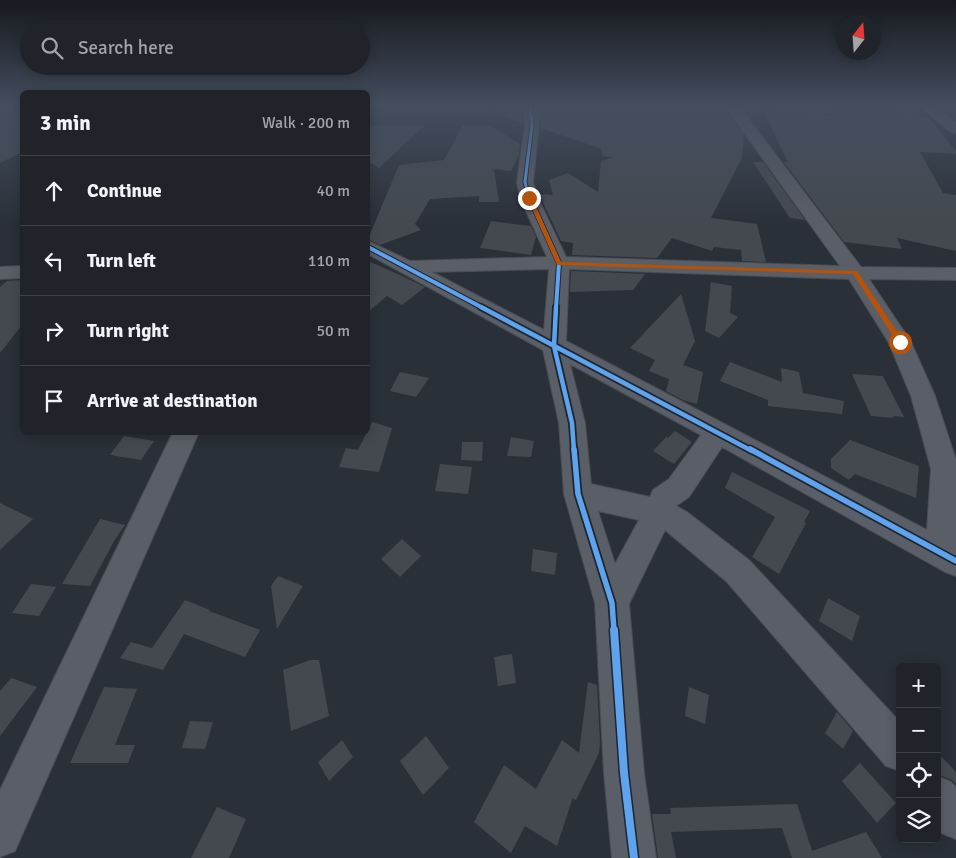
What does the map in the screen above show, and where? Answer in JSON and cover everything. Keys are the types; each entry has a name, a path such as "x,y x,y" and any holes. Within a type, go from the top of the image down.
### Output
{"street":[{"path":"530,145 525,182 529,198 559,263 554,346 572,423 578,494 612,603 624,773 634,858"},
{"path":"761,145 855,273 900,342 923,396 945,469 944,512 948,557"},
{"path":"370,248 718,432 948,557"},
{"path":"407,267 559,263 855,273 956,274"},
{"path":"0,273 20,272"},
{"path":"612,603 664,499 679,488 718,432"},
{"path":"0,836 185,435"},
{"path":"578,494 659,512 676,521 738,571 896,747"},
{"path":"939,798 956,818"}],"building":[{"path":"0,145 20,145 20,153 0,163"},
{"path":"370,145 404,145 379,168 370,162"},
{"path":"452,145 520,145 519,155 511,171 494,169 499,202 479,202 479,196 430,199 415,224 421,230 380,245 370,240 370,234 399,165 444,160"},
{"path":"590,145 743,145 742,158 711,218 757,224 766,262 742,261 741,250 714,247 712,251 672,238 657,258 572,255 573,243 561,241 539,194 553,195 549,180 568,173 598,192 601,161 614,157 602,156 602,149"},
{"path":"780,145 951,145 956,154 920,152 943,193 956,195 956,251 897,238 902,249 844,242 784,162 788,162"},
{"path":"753,162 763,162 805,220 790,218"},
{"path":"491,221 531,226 536,237 531,255 480,248"},
{"path":"370,262 425,287 402,305 387,296 370,310"},
{"path":"571,271 645,274 633,290 570,292"},
{"path":"20,280 20,328 0,353 0,287 7,281"},
{"path":"711,282 732,286 730,313 738,317 719,338 705,331"},
{"path":"681,294 695,341 683,365 703,372 697,404 683,400 666,391 669,379 649,371 655,360 630,348"},
{"path":"730,362 782,382 781,368 799,372 803,393 844,401 842,414 768,406 768,400 720,381"},
{"path":"400,372 429,378 416,397 390,391"},
{"path":"852,374 883,376 904,417 871,416"},
{"path":"372,422 392,428 379,472 339,467 346,448 358,450 366,435 370,435"},
{"path":"675,431 692,442 674,464 653,451 666,437 668,438"},
{"path":"124,436 154,441 141,460 110,455"},
{"path":"511,437 534,441 531,457 507,456"},
{"path":"850,440 919,466 916,498 855,474 849,480 831,468 831,459"},
{"path":"462,442 483,442 482,461 461,460"},
{"path":"440,464 472,467 468,494 435,491"},
{"path":"732,472 810,511 804,522 806,523 779,574 752,557 775,517 725,488"},
{"path":"0,503 33,519 0,550"},
{"path":"100,519 125,525 114,541 90,586 62,584"},
{"path":"402,539 421,556 400,577 381,559"},
{"path":"533,549 557,553 555,575 531,571"},
{"path":"278,576 303,586 277,629 271,586"},
{"path":"31,584 56,587 39,616 12,613"},
{"path":"828,598 860,616 852,641 819,621"},
{"path":"185,600 260,630 245,657 184,634 163,670 120,658 131,642 152,648"},
{"path":"512,654 516,683 498,686 494,657"},
{"path":"310,660 319,660 329,716 291,731 283,670"},
{"path":"11,678 37,687 0,736 0,691"},
{"path":"588,682 597,685 599,753 576,800 573,797 557,846 525,826 511,853 474,822 504,765 536,789 562,740 579,753"},
{"path":"104,687 137,689 115,745 135,745 128,763 70,763"},
{"path":"689,687 709,695 705,724 685,716"},
{"path":"837,712 853,731 843,749 825,733"},
{"path":"190,721 213,722 205,749 182,748"},
{"path":"426,736 449,768 423,795 400,761"},
{"path":"342,740 353,757 329,781 318,762"},
{"path":"941,756 956,772 956,784 952,780 941,776"},
{"path":"860,763 896,803 877,823 842,781"},
{"path":"797,804 812,851 866,832 882,858 792,858 782,828 671,832 676,858 658,858 652,814 671,814 670,808"},
{"path":"217,807 246,819 229,858 191,858"}],"cycle path":[{"path":"530,145 525,182 529,198 559,263 554,346 572,423 578,494 612,603 624,773 634,858"},
{"path":"370,248 718,432 956,561"}],"route":[{"path":"529,198 559,263 855,273 900,342"}]}
